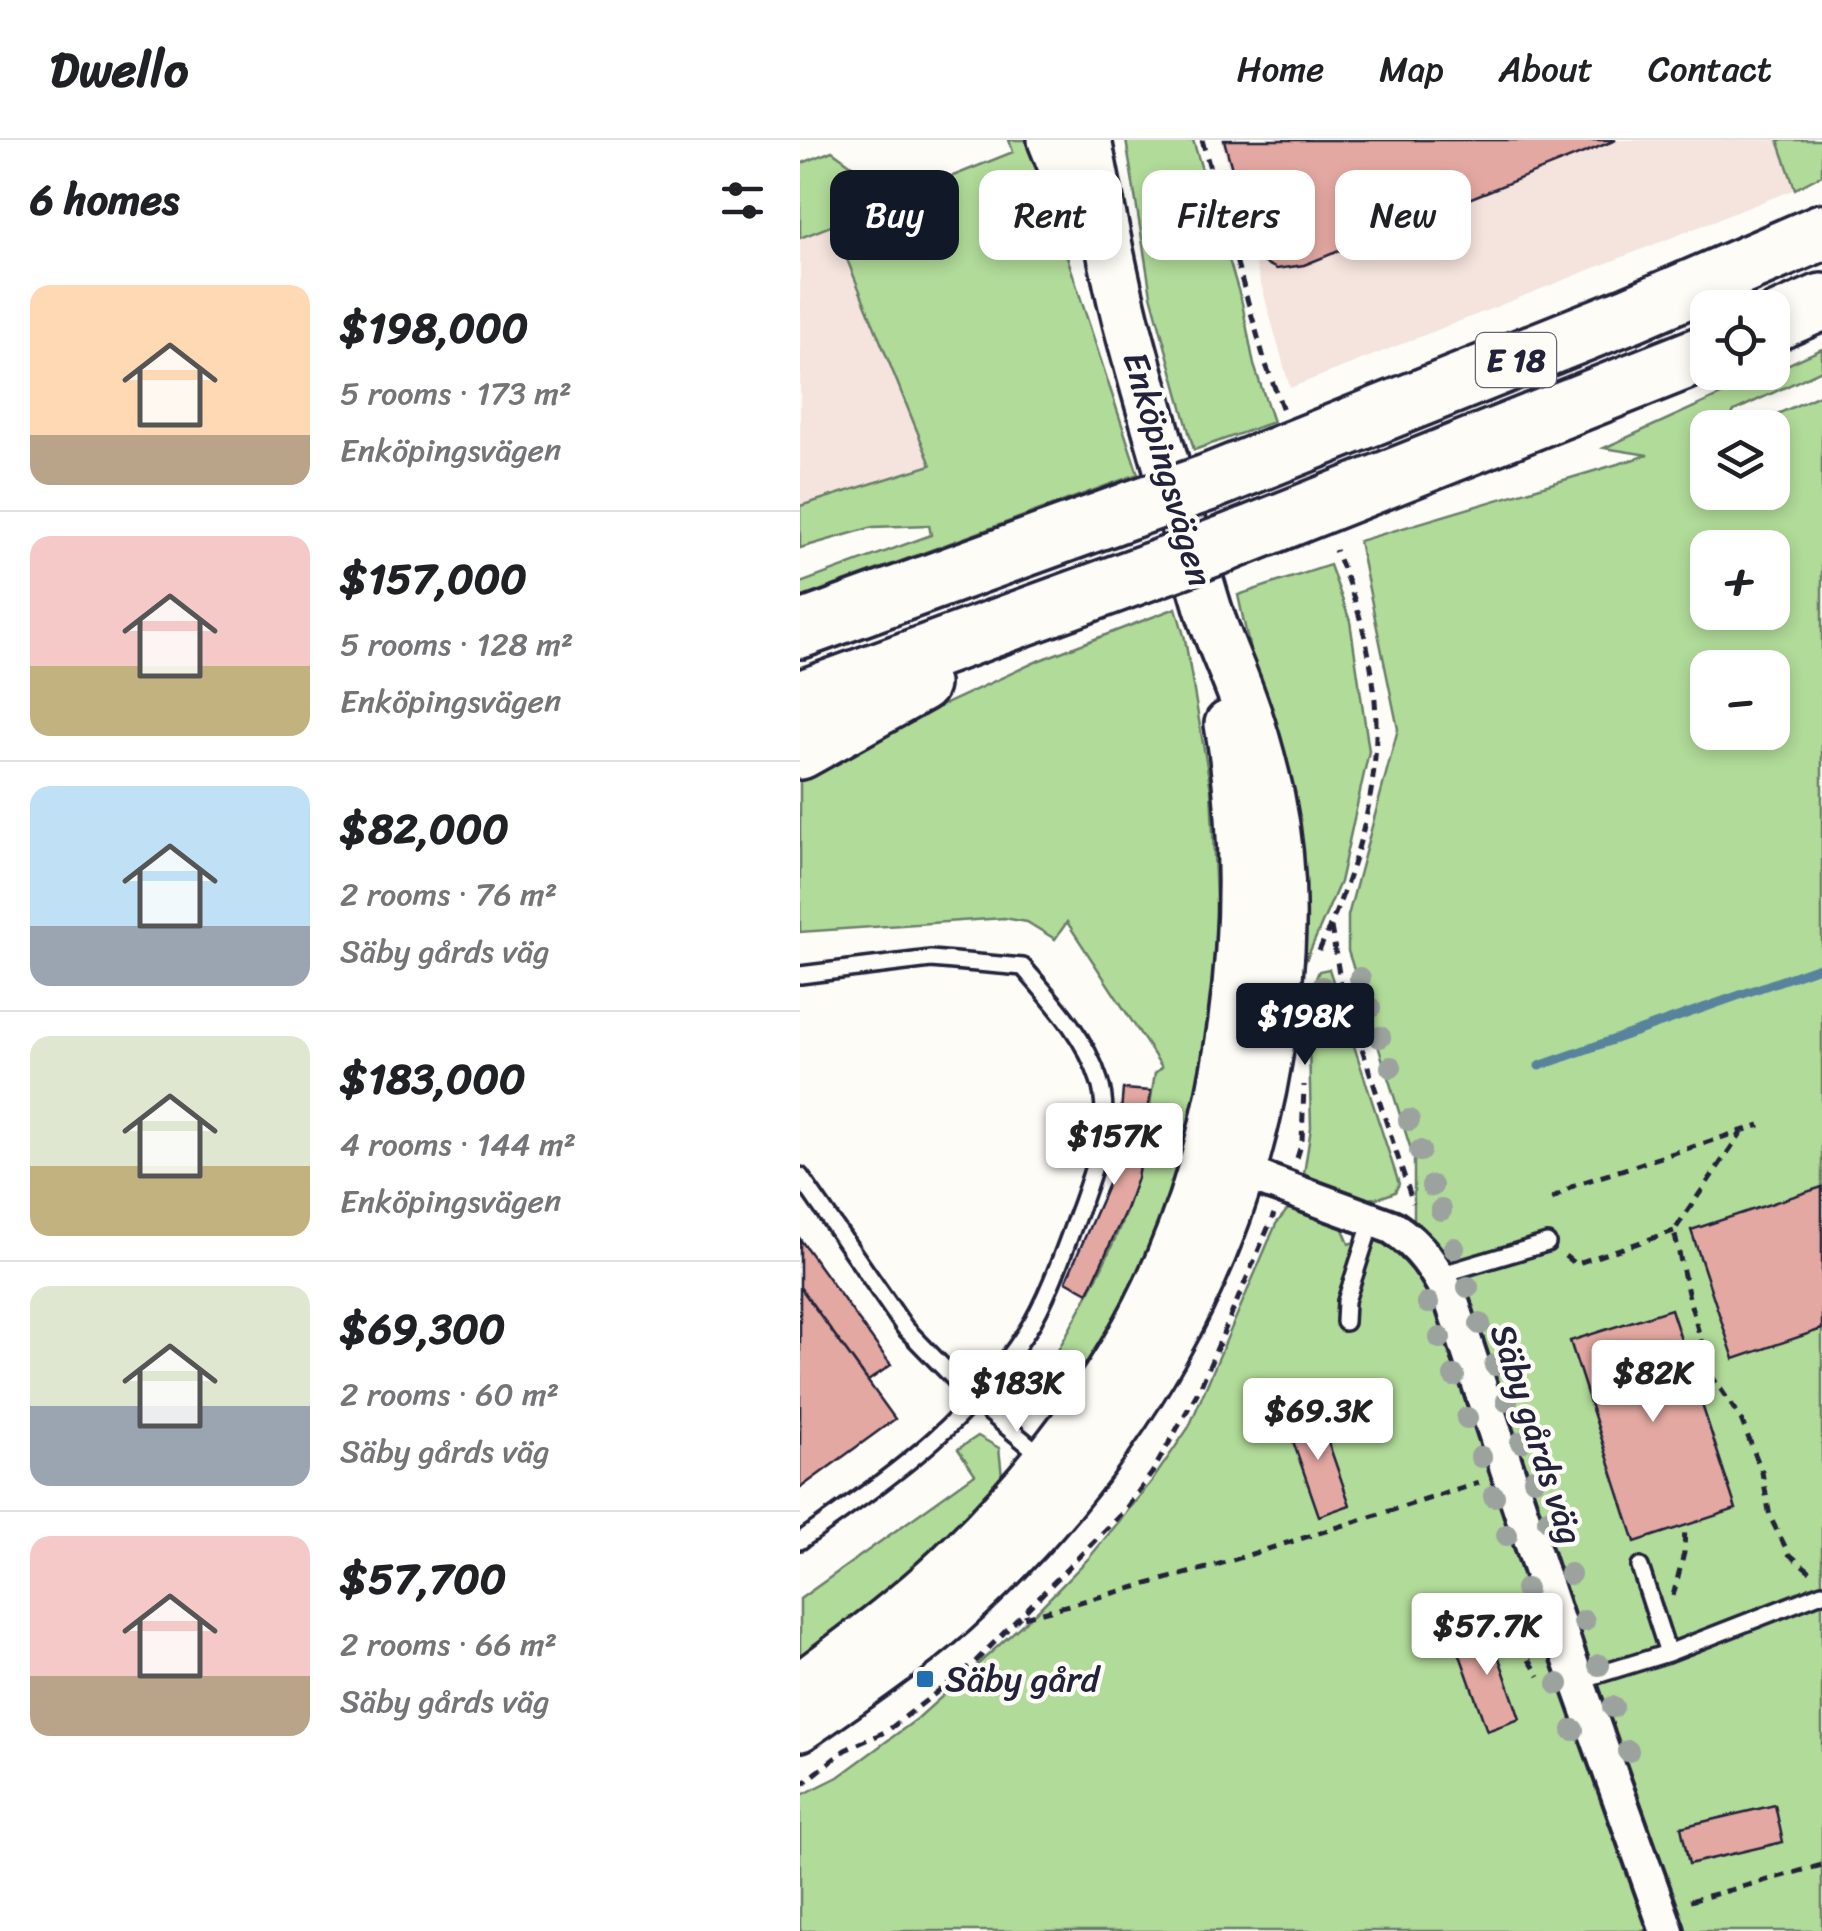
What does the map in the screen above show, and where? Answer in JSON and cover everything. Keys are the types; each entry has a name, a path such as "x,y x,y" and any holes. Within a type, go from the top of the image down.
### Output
{"highway":[{"name":"E 18","path":"800,630 1206,482 1631,314 1822,232"},
{"path":"1790,316 1822,302"},
{"name":"E 18","path":"800,699 1227,543 1690,359"},
{"path":"800,750 1068,602"}],"street":[{"name":"Enköpingsvägen","path":"1051,140 1128,330"},
{"name":"Enköpingsvägen","path":"800,1686 1062,1471 1135,1404 1179,1328 1215,1248 1222,1165 1262,1099 1283,948 1282,877 1271,799 1246,706 1208,609 1128,330 1088,140"},
{"name":"Säby gårds väg","path":"1222,1165 1392,1227 1416,1242 1436,1269 1451,1299 1506,1474 1561,1684 1664,1920"},
{"name":"Enköpingsvägen","path":"800,1728 901,1657 969,1600 1024,1545 1062,1471"}],"lane":[{"path":"800,975 930,959 1023,967 1076,1032 1100,1081 1104,1110 1098,1160 1030,1328 976,1401 921,1454 800,1540"},
{"path":"800,1176 906,1328 976,1401 1062,1471"},
{"path":"1345,1322 1346,1300 1372,1220"},
{"path":"1436,1269 1547,1243"},
{"path":"1640,1567 1668,1654"},
{"path":"1561,1684 1668,1654 1822,1592"}],"path":[{"path":"1202,140 1265,362 1286,418"},
{"path":"1335,550 1356,599 1377,709 1370,800 1331,925 1341,985 1436,1269"},
{"path":"1552,1199 1575,1186 1760,1124"},
{"path":"1547,1243 1576,1264 1674,1230 1743,1130"},
{"path":"1674,1230 1711,1375 1741,1419 1762,1472 1770,1517 1790,1554 1822,1581"},
{"path":"1021,1618 1207,1568 1506,1474"},
{"path":"1658,1625 1674,1594 1684,1553 1685,1526"},
{"path":"1475,1613 1494,1623 1561,1684"},
{"path":"1664,1920 1822,1865"}],"shaded area":[{"path":"1221,140 1778,140 1795,189 1290,388 1254,260 1315,260 1315,170 1229,170"},
{"path":"830,225 830,260 847,260 931,466 800,506 800,238"}],"green space":[{"path":"1009,140 1029,140 1039,170 979,170 979,260 1068,260 1138,474 800,598 800,583 931,535 929,525 873,527 800,548 800,506 931,465 847,260 959,260 959,174 1013,152"},
{"path":"1126,140 1193,140 1202,170 1142,170 1142,239"},
{"path":"1778,140 1822,140 1822,175 1795,189"},
{"path":"832,151 859,170 830,170 830,226 800,238 800,164"},
{"path":"1145,260 1229,260 1254,365 1273,422 1194,450 1151,295"},
{"path":"1822,349 1822,370 1790,385 1790,364"},
{"path":"1732,390 1779,390 1736,410 1690,410 1690,510 1790,510 1790,410 1786,410 1822,394 1822,1931 800,1931 800,1796 838,1777 917,1719 1037,1611 1089,1558 1152,1481 1189,1427 1276,1224 1288,1209 1340,1222 1349,1244 1414,1221 1414,1159 1348,951 1348,916 1398,729 1359,541 1648,455 1604,448"},
{"path":"1330,565 1350,621 1369,751 1340,882 1296,983 1289,829 1238,595"},
{"path":"1176,608 1211,790 1218,944 1212,1049 1192,1162 1101,1361 1059,1406 1037,1406 1016,1388 1019,1368 1044,1376 1107,1256 1136,1180 1155,1073 1162,1067 1067,922 1055,939 1027,922 1004,918 800,932 800,771 1040,660"},
{"path":"1329,969 1399,1184 1395,1192 1383,1197 1351,1197 1308,1180 1304,1174 1311,1128 1308,998 1319,971"},
{"path":"978,1436 999,1448 1002,1476 960,1541 800,1669 800,1599 975,1474 958,1449"}],"building":[{"path":"1224,140 1616,140 1471,198 1471,170 1335,170 1335,253 1304,265 1277,269 1262,260 1315,260 1315,170 1232,170"},
{"path":"1123,1089 1151,1091 1137,1178 1088,1293 1066,1281 1114,1170 1106,1166 1112,1135 1119,1135"},
{"path":"1822,1187 1822,1329 1734,1359 1691,1230"},
{"path":"800,1239 891,1365 868,1381 800,1287"},
{"path":"800,1287 895,1419 800,1488"},
{"path":"1671,1309 1736,1509 1635,1542 1570,1341"},
{"path":"1317,1410 1350,1505 1319,1516 1286,1421"},
{"path":"1488,1626 1520,1719 1487,1731 1454,1638"},
{"path":"1775,1805 1783,1842 1689,1864 1681,1827"}],"waterway":[{"path":"1539,1066 1822,966"}],"place":[{"name":"Säby gård","path":"925,1679"}]}
